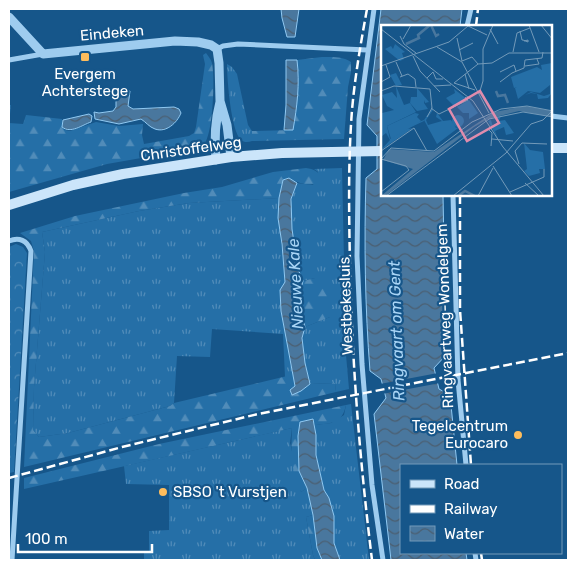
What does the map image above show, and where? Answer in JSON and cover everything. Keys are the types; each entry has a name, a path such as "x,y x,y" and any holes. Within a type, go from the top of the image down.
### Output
{"main road":[{"path":"552,148 568,148"},
{"name":"Christoffelweg","path":"9,205 64,188 123,174 231,157 282,153 381,151"}],"street":[{"name":"Westbekesluis","path":"374,9 359,119 357,256 362,364 372,485 383,560"},
{"path":"467,25 470,9"},
{"path":"9,18 43,54"},
{"name":"Eindeken","path":"9,60 43,54 175,42 206,43 217,49"},
{"path":"231,157 227,125 220,101 217,49 223,46 238,44 367,50"},
{"path":"216,160 214,145 215,121 220,101"},
{"path":"552,116 568,118"},
{"name":"Ringvaartweg-Wondelgem","path":"453,196 458,380 466,464"},
{"path":"9,241 14,239 23,240 31,251 12,560"}],"green space":[{"path":"206,53 212,63 212,114 206,141 198,148 107,164 9,192 9,123 23,124 26,115 62,119 62,127 70,131 96,122 119,126 143,124 142,135 144,144 189,136 194,133 196,127 205,64 203,55"},
{"path":"322,57 341,58 351,62 344,139 252,141 252,131 293,130 299,76 297,60"},
{"path":"227,64 237,74 248,125 252,131 252,141 245,142 241,140 235,126 230,104"},
{"path":"9,105 11,105 9,123"},
{"path":"306,168 317,172 322,177 320,183 304,184 289,178 283,181 279,198 189,203 139,211 42,232 45,252 34,387 33,430 39,437 68,433 170,406 174,403 287,376 293,376 295,386 301,391 310,384 335,383 336,392 24,467 34,251 31,241 20,233 75,216 222,187 273,172"},
{"path":"342,168 346,355 349,389 336,392 335,383 310,384 306,370 303,348 305,327 330,317 315,278 303,281 293,240 291,206 292,196 297,183 313,185 318,172 314,169"},
{"path":"279,198 285,283 280,290 281,311 293,376 285,377 283,334 212,329 210,357 177,356 174,403 170,406 68,433 39,437 33,430 34,387 45,252 42,232 139,211 189,203"},
{"path":"16,244 23,247 27,253 14,472 9,473 9,247"},
{"path":"319,278 326,287 334,312 330,317 305,327 302,315 301,287 303,281"},
{"path":"351,404 369,560 340,560 334,543 334,516 329,498 324,490 316,455 315,425 331,423 344,415 346,405"},
{"path":"346,405 339,419 331,423 315,425 313,420 298,436 299,471 307,488 301,492 292,460 292,428 24,489 24,478 159,444"},
{"path":"292,428 290,443 301,492 307,488 313,515 306,517 315,560 144,560 144,552 149,551 149,531 169,530 169,485 126,484 124,466"},
{"path":"313,515 317,548 322,560 315,560 313,555 306,517"}],"water":[{"path":"281,9 299,9 295,37 287,37"},
{"name":"Ringvaart om Gent","path":"381,9 462,9 460,25 381,25 381,196 443,196 446,355 434,368 439,389 450,395 457,464 400,464 400,554 466,554 467,560 391,560 374,414 386,398 381,379 370,371 367,323 365,275 366,178 377,169 377,136 367,125"},
{"path":"286,60 297,60 298,95 293,130 284,130"},
{"path":"121,89 130,91 128,106 133,109 174,107 179,109 181,113 174,124 163,130 153,128 141,119 119,124 95,119 94,112 113,111 116,107 116,92"},
{"path":"89,114 92,116 91,122 69,130 62,127 63,120"},
{"name":"Nieuwe Kale","path":"289,178 297,183 291,199 292,229 298,269 303,281 300,293 300,307 305,327 302,338 310,384 292,395 290,390 295,386 281,311 280,290 285,282 278,218 279,198 283,180"},
{"path":"313,419 316,435 316,455 324,490 329,498 334,516 334,543 340,560 322,560 317,548 307,488 299,471 298,436 300,422"}],"pier":[{"path":"438,373 440,383 382,394 380,384"}],"railway":[{"path":"367,9 356,72 352,110 349,207 355,376 360,450 372,560"},
{"path":"476,25 478,9"},
{"path":"460,196 460,310 471,464"},
{"path":"9,478 122,447 258,414 568,353"},
{"path":"481,554 482,560"}],"place":[{"name":"Evergem Achterstege","path":"85,57"},
{"name":"Tegelcentrum Eurocaro","path":"518,435"},
{"name":"SBSO 't Vurstjen","path":"163,492"}]}
